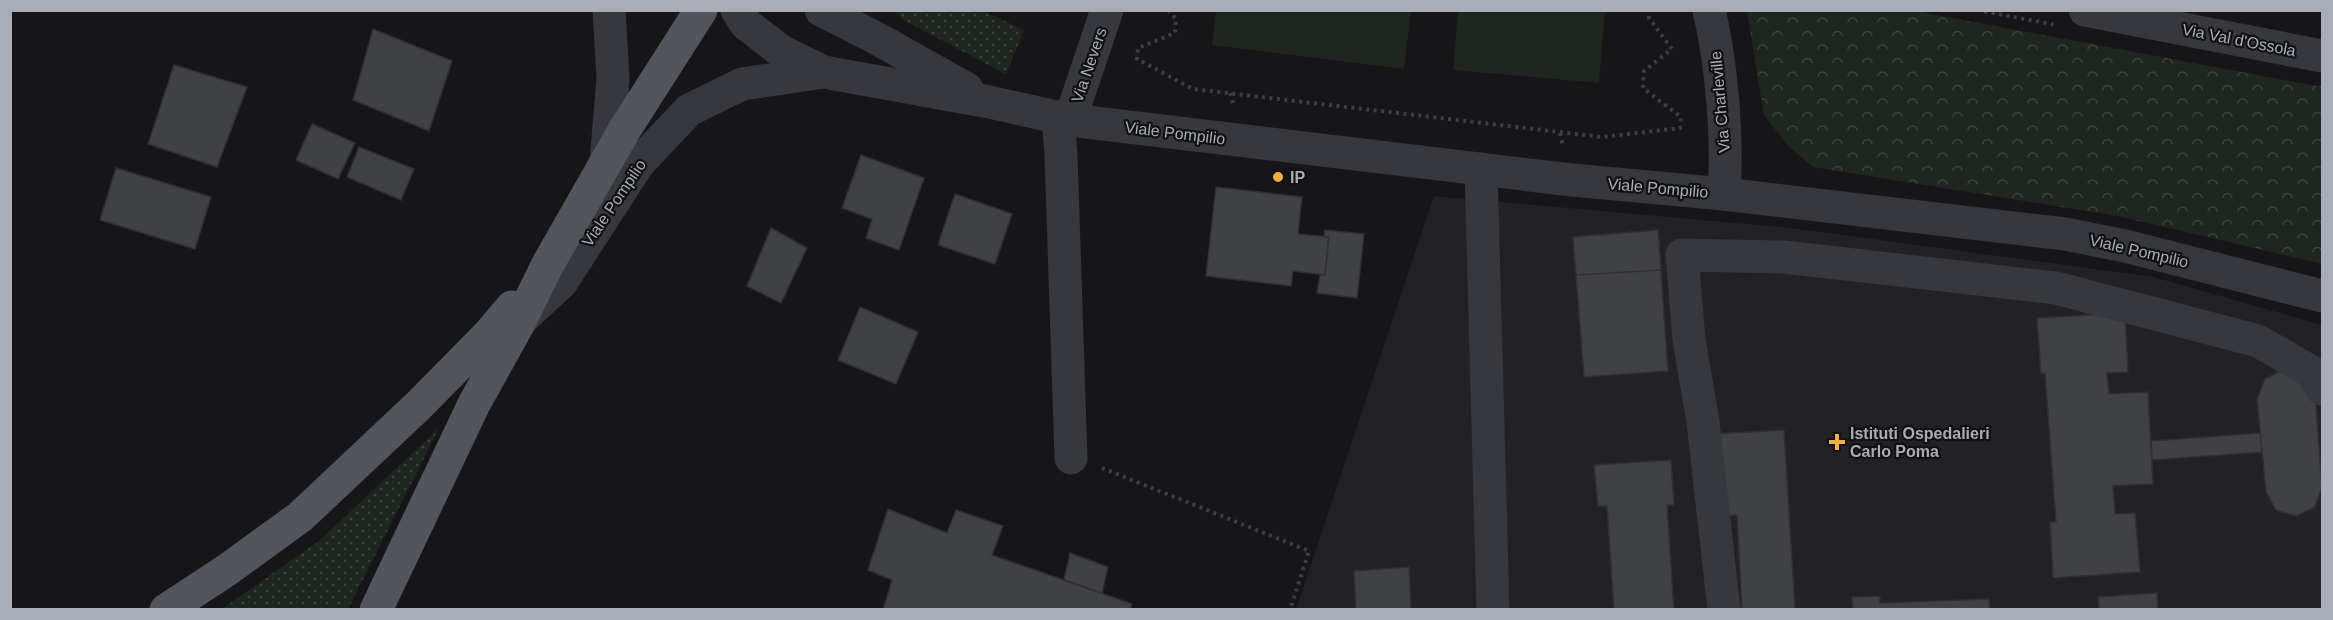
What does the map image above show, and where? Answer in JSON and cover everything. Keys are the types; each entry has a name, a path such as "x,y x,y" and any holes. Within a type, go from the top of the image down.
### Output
{"main road":[{"path":"377,609 474,404 519,323 548,264 625,129 701,10"},
{"path":"166,609 227,570 300,517 418,406 490,333 548,264"}],"street":[{"path":"606,162 613,79 609,10"},
{"name":"Viale Pompilio","path":"737,10 746,24 782,51 824,72 989,102 1064,119 1481,169 1724,194 2065,234 2125,246 2322,296"},
{"name":"Viale Pompilio","path":"821,10 876,38 989,102"},
{"name":"Viale Pompilio","path":"857,10 876,38"},
{"name":"Via Nevers","path":"1064,119 1107,10"},
{"name":"Via Charleville","path":"1709,10 1719,63 1726,171 1724,194"},
{"name":"Via Val d'Ossola","path":"2085,10 2322,56"},
{"name":"Viale Pompilio","path":"519,323 561,283 638,164 688,110 742,84 824,72"},
{"path":"1064,119 1061,155 1081,461"},
{"path":"1481,169 1493,609"},
{"path":"1724,609 1703,422 1689,340 1682,255 1784,257 2056,288 2258,340 2310,371 2322,388"}],"path":[{"path":"1168,10 1176,19 1175,33 1138,48 1137,59 1193,89 1602,137 1680,128 1681,117 1644,88 1644,71 1672,49 1649,18 1650,10"},
{"path":"1081,461 1309,551 1290,609"}],"shaded area":[{"name":"Istituti Ospedalieri Carlo Poma","path":"1434,196 1791,228 2154,277 2322,325 2322,609 1296,610"}],"green space":[{"path":"895,11 983,11 1024,30 1006,74 905,21"},
{"path":"1216,11 1411,11 1404,69 1212,45"},
{"path":"1458,11 1605,11 1599,83 1453,70"},
{"path":"1747,11 1915,11 2322,87 2322,264 2118,216 1813,167 1788,146 1764,115"},
{"path":"439,428 348,609 222,609 319,541"}],"building":[{"path":"373,29 452,61 429,131 353,100"},
{"path":"174,65 247,87 217,167 148,144"},
{"path":"312,124 355,143 338,179 296,160"},
{"path":"359,147 414,169 401,200 347,177"},
{"path":"861,155 924,178 899,250 866,238 872,219 842,208"},
{"path":"116,168 211,197 195,249 100,220"},
{"path":"1216,187 1302,197 1298,234 1329,237 1325,275 1293,271 1291,286 1206,276"},
{"path":"955,194 1012,214 995,264 938,245"},
{"path":"771,228 807,248 781,303 747,286"},
{"path":"1325,230 1364,234 1357,298 1317,293 1320,275 1325,275 1329,237 1324,237"},
{"path":"1658,230 1668,371 1584,377 1573,237"},
{"path":"1658,230 1661,270 1576,275 1573,237"},
{"path":"860,307 918,332 896,384 838,360"},
{"path":"2125,313 2128,372 2107,373 2109,394 2148,392 2153,484 2113,486 2115,514 2135,513 2140,572 2053,578 2050,522 2056,522 2045,373 2041,374 2037,318"},
{"path":"2284,369 2315,393 2322,487 2315,507 2296,516 2276,510 2266,492 2257,399 2265,379"},
{"path":"1784,430 1795,610 1742,610 1737,515 1717,517 1713,434"},
{"path":"2260,433 2262,452 2152,460 2151,441"},
{"path":"1671,460 1674,505 1667,505 1674,610 1614,610 1607,506 1598,506 1594,465"},
{"path":"888,509 947,533 956,510 1003,526 992,555 1132,604 1130,610 883,610 892,580 868,570"},
{"path":"1070,553 1108,567 1102,593 1064,580"},
{"path":"1409,567 1411,610 1356,610 1354,571"},
{"path":"2157,593 2158,610 2099,610 2098,597"},
{"path":"1880,596 1880,603 1989,599 1990,610 1853,610 1852,597"}],"place":[{"name":"IP","path":"1278,177"},
{"name":"Istituti Ospedalieri Carlo Poma","path":"1837,442"}]}
